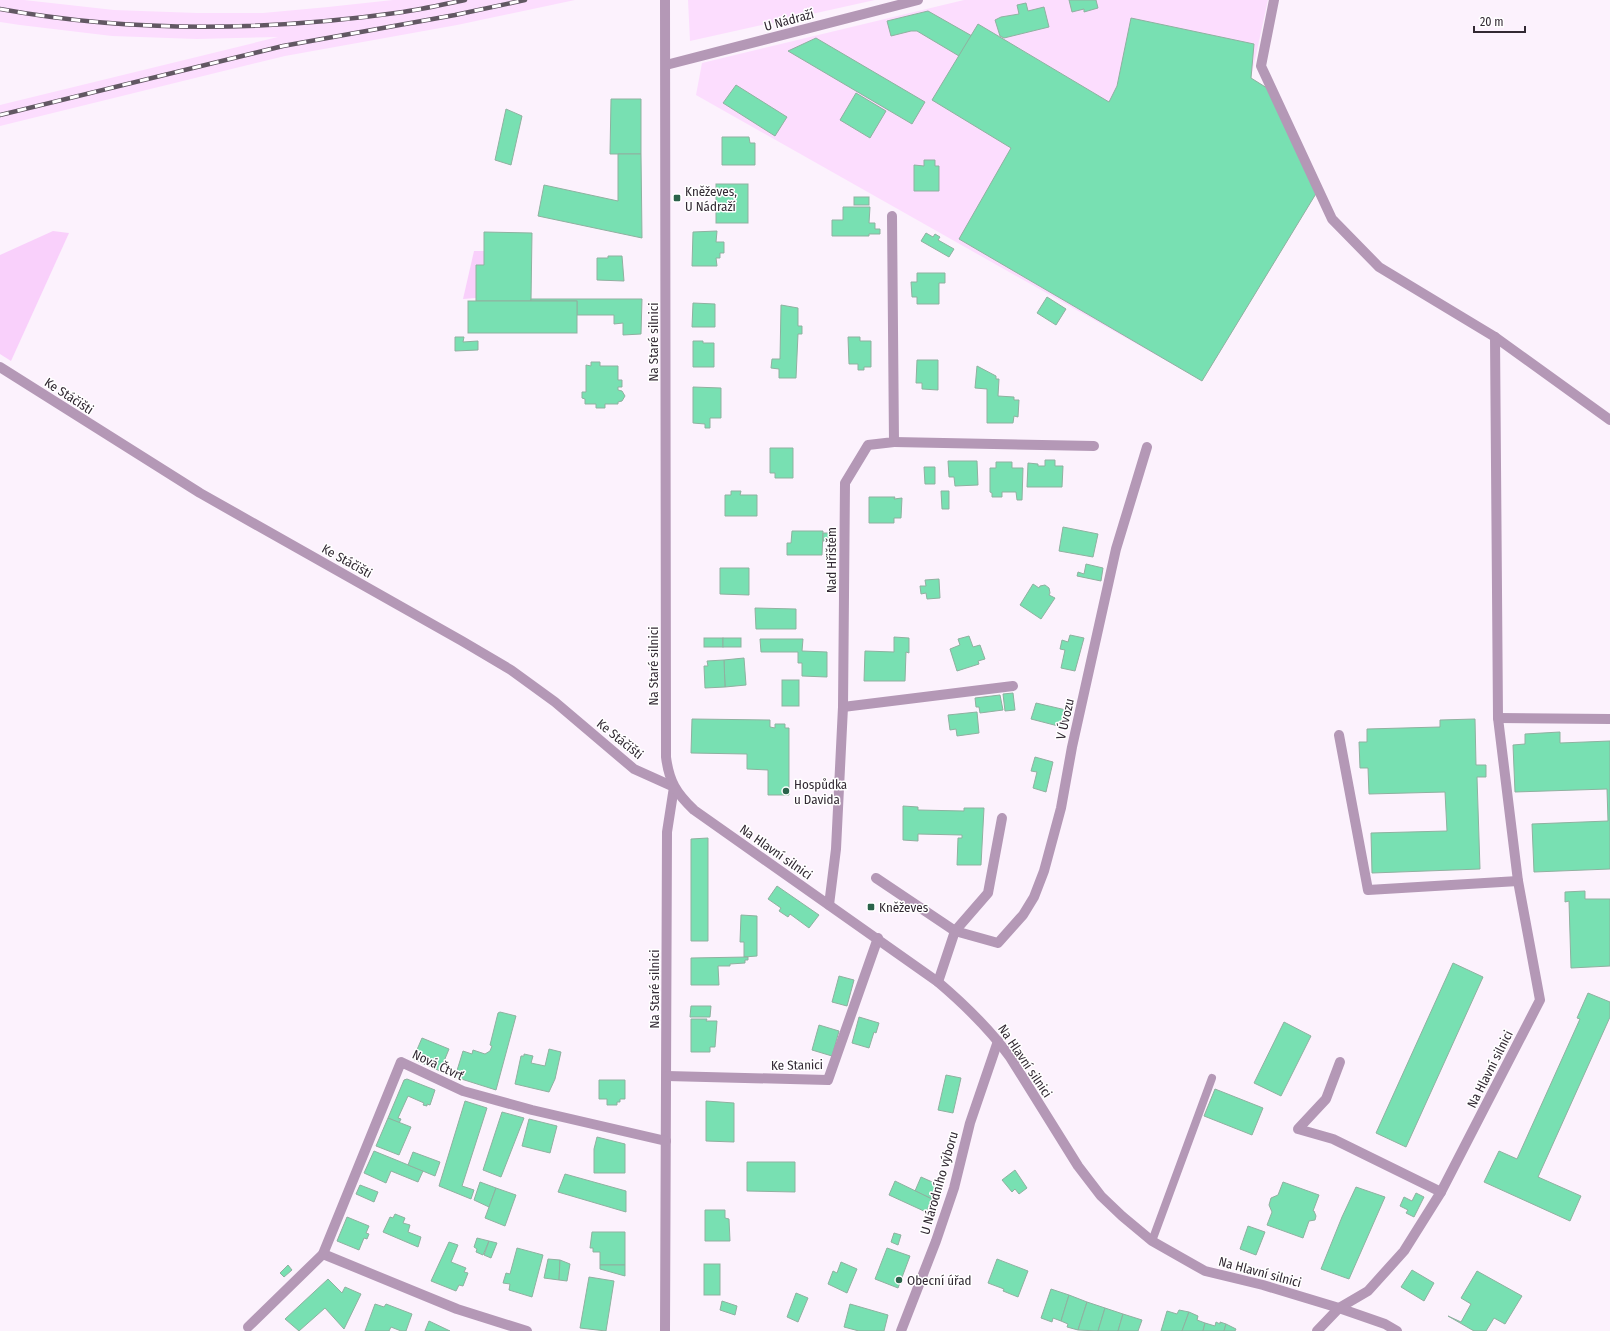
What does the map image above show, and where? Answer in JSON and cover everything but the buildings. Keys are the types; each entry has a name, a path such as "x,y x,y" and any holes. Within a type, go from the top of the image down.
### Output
{"street":[{"name":"Na Staré silnici","path":"665,0 666,757 668,771 674,787 667,832 665,1331"},
{"name":"U Nádraží","path":"666,66 918,0"},
{"path":"1274,0 1261,66 1332,219 1379,267 1495,337 1610,420"},
{"path":"892,216 894,442"},
{"path":"1339,735 1368,890 1518,880 1498,718 1495,337"},
{"name":"Ke Stáčišti","path":"0,368 200,494 511,670 555,702 634,769 674,787"},
{"name":"Nad Hřištěm","path":"830,905 836,849 843,707 845,483 868,445 894,442 1094,446"},
{"name":"V Úvozu","path":"955,931 998,943 1023,914 1034,897 1044,871 1061,808 1072,747 1116,550 1147,447"},
{"path":"843,707 1014,686"},
{"path":"1498,718 1610,719"},
{"name":"Na Hlavní silnici","path":"674,787 684,801 694,810 878,938 938,982 972,1012 998,1041 1078,1166 1101,1196 1152,1241 1206,1271 1263,1285 1339,1308 1385,1324 1397,1331"},
{"path":"938,982 955,931 988,893 1002,818"},
{"path":"876,878 955,931"},
{"name":"Na Hlavní silnici","path":"1317,1331 1339,1308 1368,1291 1404,1251 1441,1192 1540,1000 1518,880"},
{"name":"Ke Stanici","path":"667,1076 828,1080 878,938"},
{"name":"U Národního výboru","path":"901,1331 936,1241 954,1188 970,1123 998,1041"},
{"name":"Nová Čtvrť","path":"248,1327 323,1254 401,1062 463,1091 532,1110 666,1141"},
{"path":"1340,1062 1326,1099 1298,1129 1333,1139 1441,1192"},
{"path":"323,1254 457,1309 527,1331"}],"lane":[{"path":"1152,1241 1212,1078"}],"shaded area":[{"path":"0,0 24,0 114,10 197,13 263,13 393,0 575,0 457,25 285,56 0,126 0,105 278,37 197,39 112,36 20,25 0,22"},
{"path":"688,0 875,0 690,41"},
{"path":"964,0 1268,0 1251,78 1267,88 1317,192 1202,381 696,95 702,63"},
{"path":"53,231 69,233 11,361 0,354 0,255"},
{"path":"474,251 484,251 484,265 476,265 476,298 463,299"}],"railway":[{"path":"0,9 50,17 100,22 150,26 201,27 252,26 353,18 411,11 465,0"},
{"path":"0,115 283,46 455,15 525,0"}],"place":[{"name":"Kněževes, U Nádraží","path":"677,198"},
{"name":"Hospůdka u Davida","path":"786,791"},
{"name":"Kněževes","path":"871,907"},
{"name":"Obecní úřad","path":"899,1280"}]}
